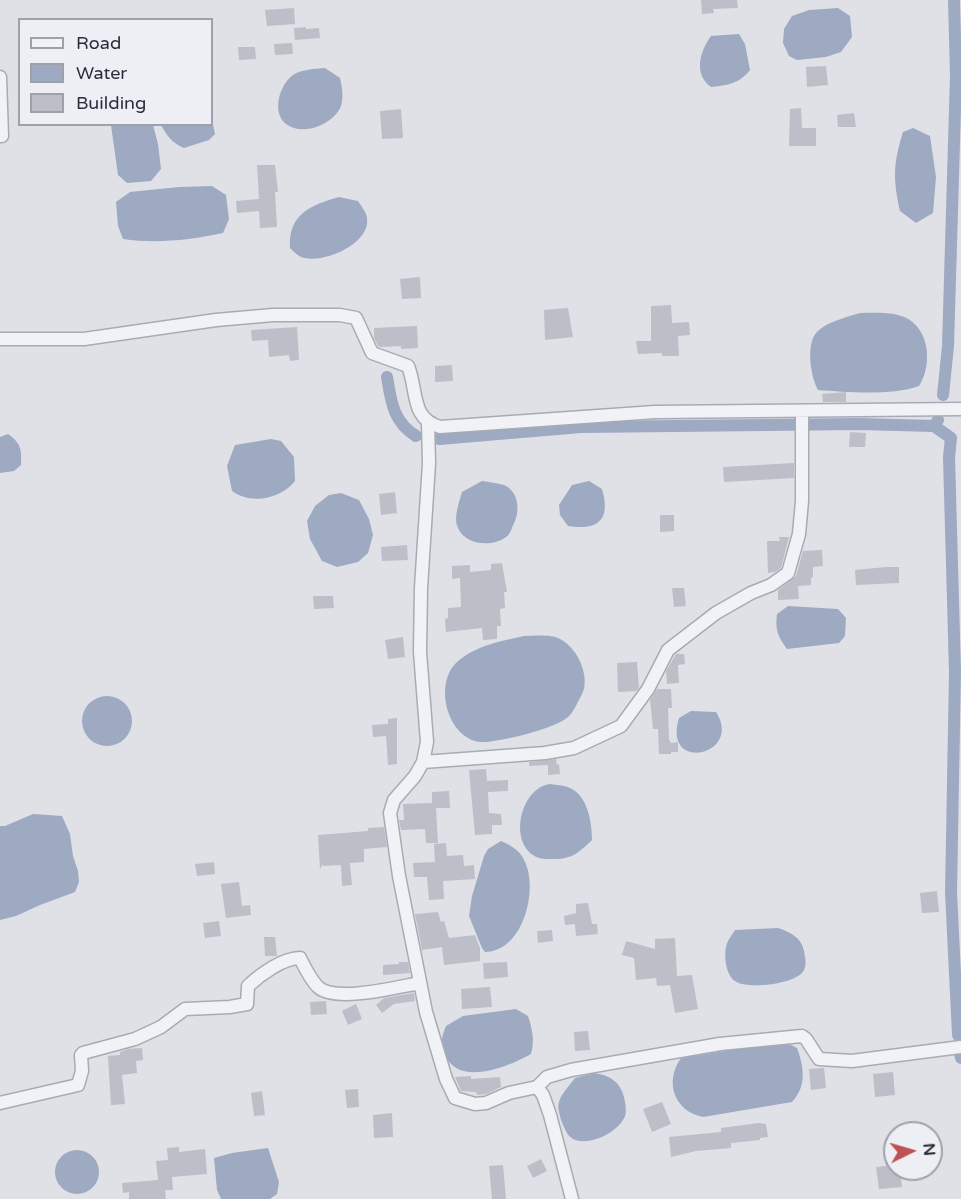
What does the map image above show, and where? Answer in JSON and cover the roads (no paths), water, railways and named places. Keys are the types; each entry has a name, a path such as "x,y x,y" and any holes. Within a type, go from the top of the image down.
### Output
{"street":[{"path":"0,77 2,136 0,136"},
{"path":"0,339 84,339 216,320 273,315 340,315 356,318 372,353 408,366 420,414 428,423 440,427 655,412 961,410"},
{"path":"423,762 546,753 574,748 621,726 648,689 668,650 716,613 751,593 771,585 788,573 799,534 802,501 802,411"},
{"path":"428,423 427,506 421,588 420,652 427,742 423,762 415,776 394,800 390,813 399,876 420,984 437,1050 455,1098 475,1104 486,1103 509,1093 537,1086 547,1077 571,1070 720,1044 802,1036 819,1059 852,1061 961,1047"},
{"path":"0,1103 78,1085 83,1053 135,1039 161,1027 185,1009 247,1004 248,986 257,978 292,958 300,958 319,988 333,994 420,984"},
{"path":"537,1086 543,1095 572,1199"}],"water":[{"path":"838,8 850,16 852,37 841,52 826,57 797,60 789,56 783,43 784,29 792,16 809,10"},
{"path":"739,34 745,44 750,70 733,83 711,87 705,82 700,69 701,55 707,42 711,36"},
{"path":"325,68 340,78 342,99 337,112 325,123 309,129 293,128 286,124 281,119 278,106 281,91 288,79 297,73"},
{"path":"213,125 215,134 209,140 184,148 176,144 162,126"},
{"path":"111,126 153,126 161,169 151,181 127,183 118,175"},
{"path":"913,128 930,136 936,177 933,213 916,223 900,211 895,180 897,153 903,132"},
{"path":"212,186 226,195 229,219 223,233 173,240 123,239 118,226 116,202 130,192"},
{"path":"339,197 358,201 365,212 366,227 361,236 353,244 332,255 310,259 298,255 290,248 290,236 297,219 311,208"},
{"path":"860,313 898,315 908,319 916,326 926,344 927,355 924,377 919,386 882,392 818,390 810,358 815,335 828,324"},
{"path":"8,434 20,447 21,465 14,471 0,473 0,437"},
{"path":"271,439 281,441 294,457 295,481 282,492 265,498 248,498 232,491 227,466 235,445"},
{"path":"482,481 504,485 512,491 517,501 517,516 510,532 501,540 487,543 467,538 458,528 456,520 462,492"},
{"path":"589,481 602,489 605,508 603,515 600,521 588,527 568,526 560,515 559,505 572,485"},
{"path":"341,493 359,500 369,519 373,535 368,553 358,562 337,567 322,561 310,539 307,521 315,506 329,495"},
{"path":"788,606 838,609 846,618 845,636 839,643 787,649 778,633 776,620 777,614"},
{"path":"524,636 556,637 571,648 580,660 584,675 584,689 581,696 569,716 552,726 505,739 486,742 473,740 454,725 448,713 445,699 449,673 456,663 471,652"},
{"path":"102,696 112,696 125,703 132,716 132,726 125,739 112,746 102,746 93,742 86,735 82,726 82,716 86,707 93,700"},
{"path":"691,711 716,712 722,727 720,739 712,748 702,752 691,752 682,747 677,736 679,718"},
{"path":"550,784 570,788 581,797 588,811 591,826 592,840 576,854 562,859 536,857 526,848 521,838 520,827 526,804 540,788"},
{"path":"33,814 62,816 70,834 79,882 75,892 16,916 0,920 0,826"},
{"path":"501,841 511,846 523,858 530,884 529,900 519,930 510,941 499,949 485,952 469,916 472,896 484,856 488,849"},
{"path":"778,928 798,939 803,946 805,965 800,975 772,984 750,985 735,981 726,966 725,956 728,940 735,930"},
{"path":"516,1009 528,1016 531,1025 533,1044 531,1054 497,1069 484,1072 460,1070 451,1064 442,1046 446,1026 463,1016"},
{"path":"781,1042 797,1048 801,1062 802,1083 792,1102 703,1117 685,1109 679,1102 673,1086 673,1076 681,1058"},
{"path":"594,1073 605,1075 617,1083 624,1097 626,1114 622,1122 610,1132 595,1139 580,1141 571,1138 566,1131 558,1104 575,1078"},
{"path":"268,1148 279,1182 277,1194 270,1199 221,1199 217,1190 214,1158"},
{"path":"77,1150 86,1151 93,1156 98,1163 98,1181 93,1188 86,1193 77,1194 68,1193 61,1188 56,1181 55,1172 56,1163 61,1156 68,1151"}],"waterway":[{"path":"943,395 948,346 956,75 954,0"},
{"path":"387,377 394,410 402,424 416,436"},
{"path":"439,439 581,427 859,424 934,426 938,420"},
{"path":"934,426 951,438 949,457 955,672 951,892 958,1035"},
{"path":"960,1053 961,1058"}]}
